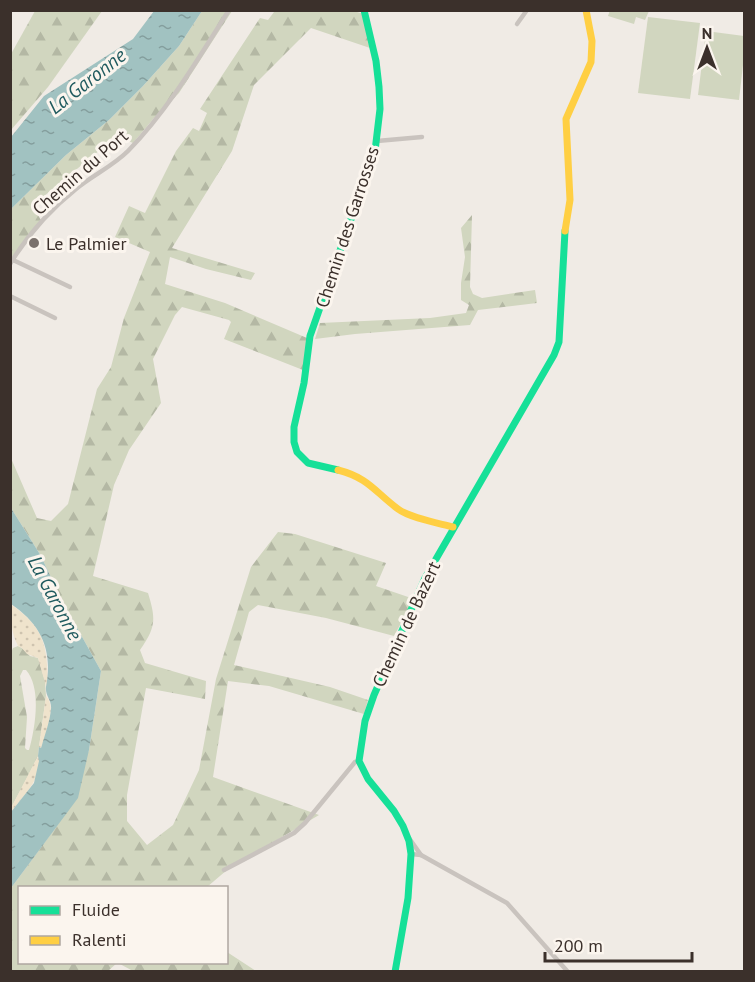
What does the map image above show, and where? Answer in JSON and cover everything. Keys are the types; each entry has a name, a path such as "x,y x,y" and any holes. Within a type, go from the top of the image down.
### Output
{"street":[{"name":"Chemin du Port","path":"12,262 43,220 75,189 125,154 139,140 173,97 229,10"},
{"name":"Chemin des Garrosses","path":"364,10 376,61 379,87 380,109 377,141 360,197 310,336 304,383 294,427 294,442 301,459 308,463 353,474 368,482 400,511 453,527"},
{"path":"517,24 527,10"},
{"name":"Chemin de Bazert","path":"359,760 365,721 374,695 425,578 554,355 559,342 563,240 570,200 566,119 591,62 592,41 586,10"},
{"path":"377,141 422,137"},
{"path":"12,262 70,287"},
{"path":"10,296 55,318"},
{"path":"224,870 294,833 306,823 359,760 368,779 394,811 408,838 422,855 507,903 568,972"},
{"path":"395,972 408,898 411,854 408,838"},
{"path":"411,854 422,855"}],"green space":[{"path":"273,10 350,10 364,14 370,48 311,28 254,85 232,151 172,248 255,273 251,280 170,257 165,284 225,303 307,338 303,370 224,339 231,322 229,320 182,307 175,315 153,359 161,403 129,450 114,485 93,576 148,593 153,623 140,650 145,663 206,681 205,699 146,688 127,795 127,821 147,845 173,825 199,770 216,679 251,567 278,532 295,534 386,563 376,586 414,599 394,636 326,618 258,605 249,612 234,665 330,687 368,700 364,714 269,686 228,681 213,777 319,815 227,870 208,886 18,886 18,964 116,964 108,971 11,971 11,888 59,823 89,750 101,671 60,597 41,556 11,508 10,456 37,518 51,521 68,504 97,389 111,367 124,318 150,252 115,237 129,206 145,213 176,151 193,128 199,131 207,113 200,109 260,18 268,20"},
{"path":"610,10 649,11 645,20 636,17 634,24 608,16"},
{"path":"35,11 102,11 48,87 11,130 11,54"},
{"path":"202,11 232,11 179,93 133,143 117,136 32,206 41,220 11,258 11,209 66,155 109,120 143,86 179,46"},
{"path":"648,17 700,23 690,99 638,93"},
{"path":"706,31 744,36 739,100 698,95"},
{"path":"472,215 470,287 473,294 482,298 535,290 537,303 478,310 470,325 315,339 320,323 430,318 466,313 469,305 461,300 465,257 461,228"},
{"path":"18,646 30,656 38,658 45,681 46,696 38,756 11,808 10,655 13,648","holes":["23,670 26,670 31,678 36,698 35,720 29,750 25,748 27,717 20,676"]},
{"path":"228,953 256,971 133,971 120,964 228,964"}],"sand":[{"path":"10,604 31,621 42,638 47,659 48,685 46,686 38,658 27,654 18,646 12,626"},
{"path":"46,696 51,707 51,714 41,748 39,747"},
{"path":"38,756 38,771 35,778 11,812 11,808"}],"water":[{"name":"La Garonne","path":"154,11 202,11 179,46 143,86 109,120 66,155 11,209 11,137 44,96 133,39"},
{"name":"La Garonne","path":"11,508 41,556 60,597 101,671 89,750 78,798 11,888 11,812 34,783 39,761 39,747 41,748 51,706 46,690 48,662 43,640 31,621 11,604"}],"traffic: fast":[{"path":"338,470 308,463 297,452 294,427 304,383 310,336 375,151 380,109 379,87 376,61 364,10"},
{"path":"395,972 408,898 411,854 403,826 368,779 359,761 365,721 425,578 554,355 559,342 565,231"}],"traffic: slow":[{"path":"565,231 570,200 566,119 591,62 592,41 586,10"},
{"path":"338,470 365,481 403,512 453,527"}],"place":[{"name":"Le Palmier","path":"34,243"}]}
